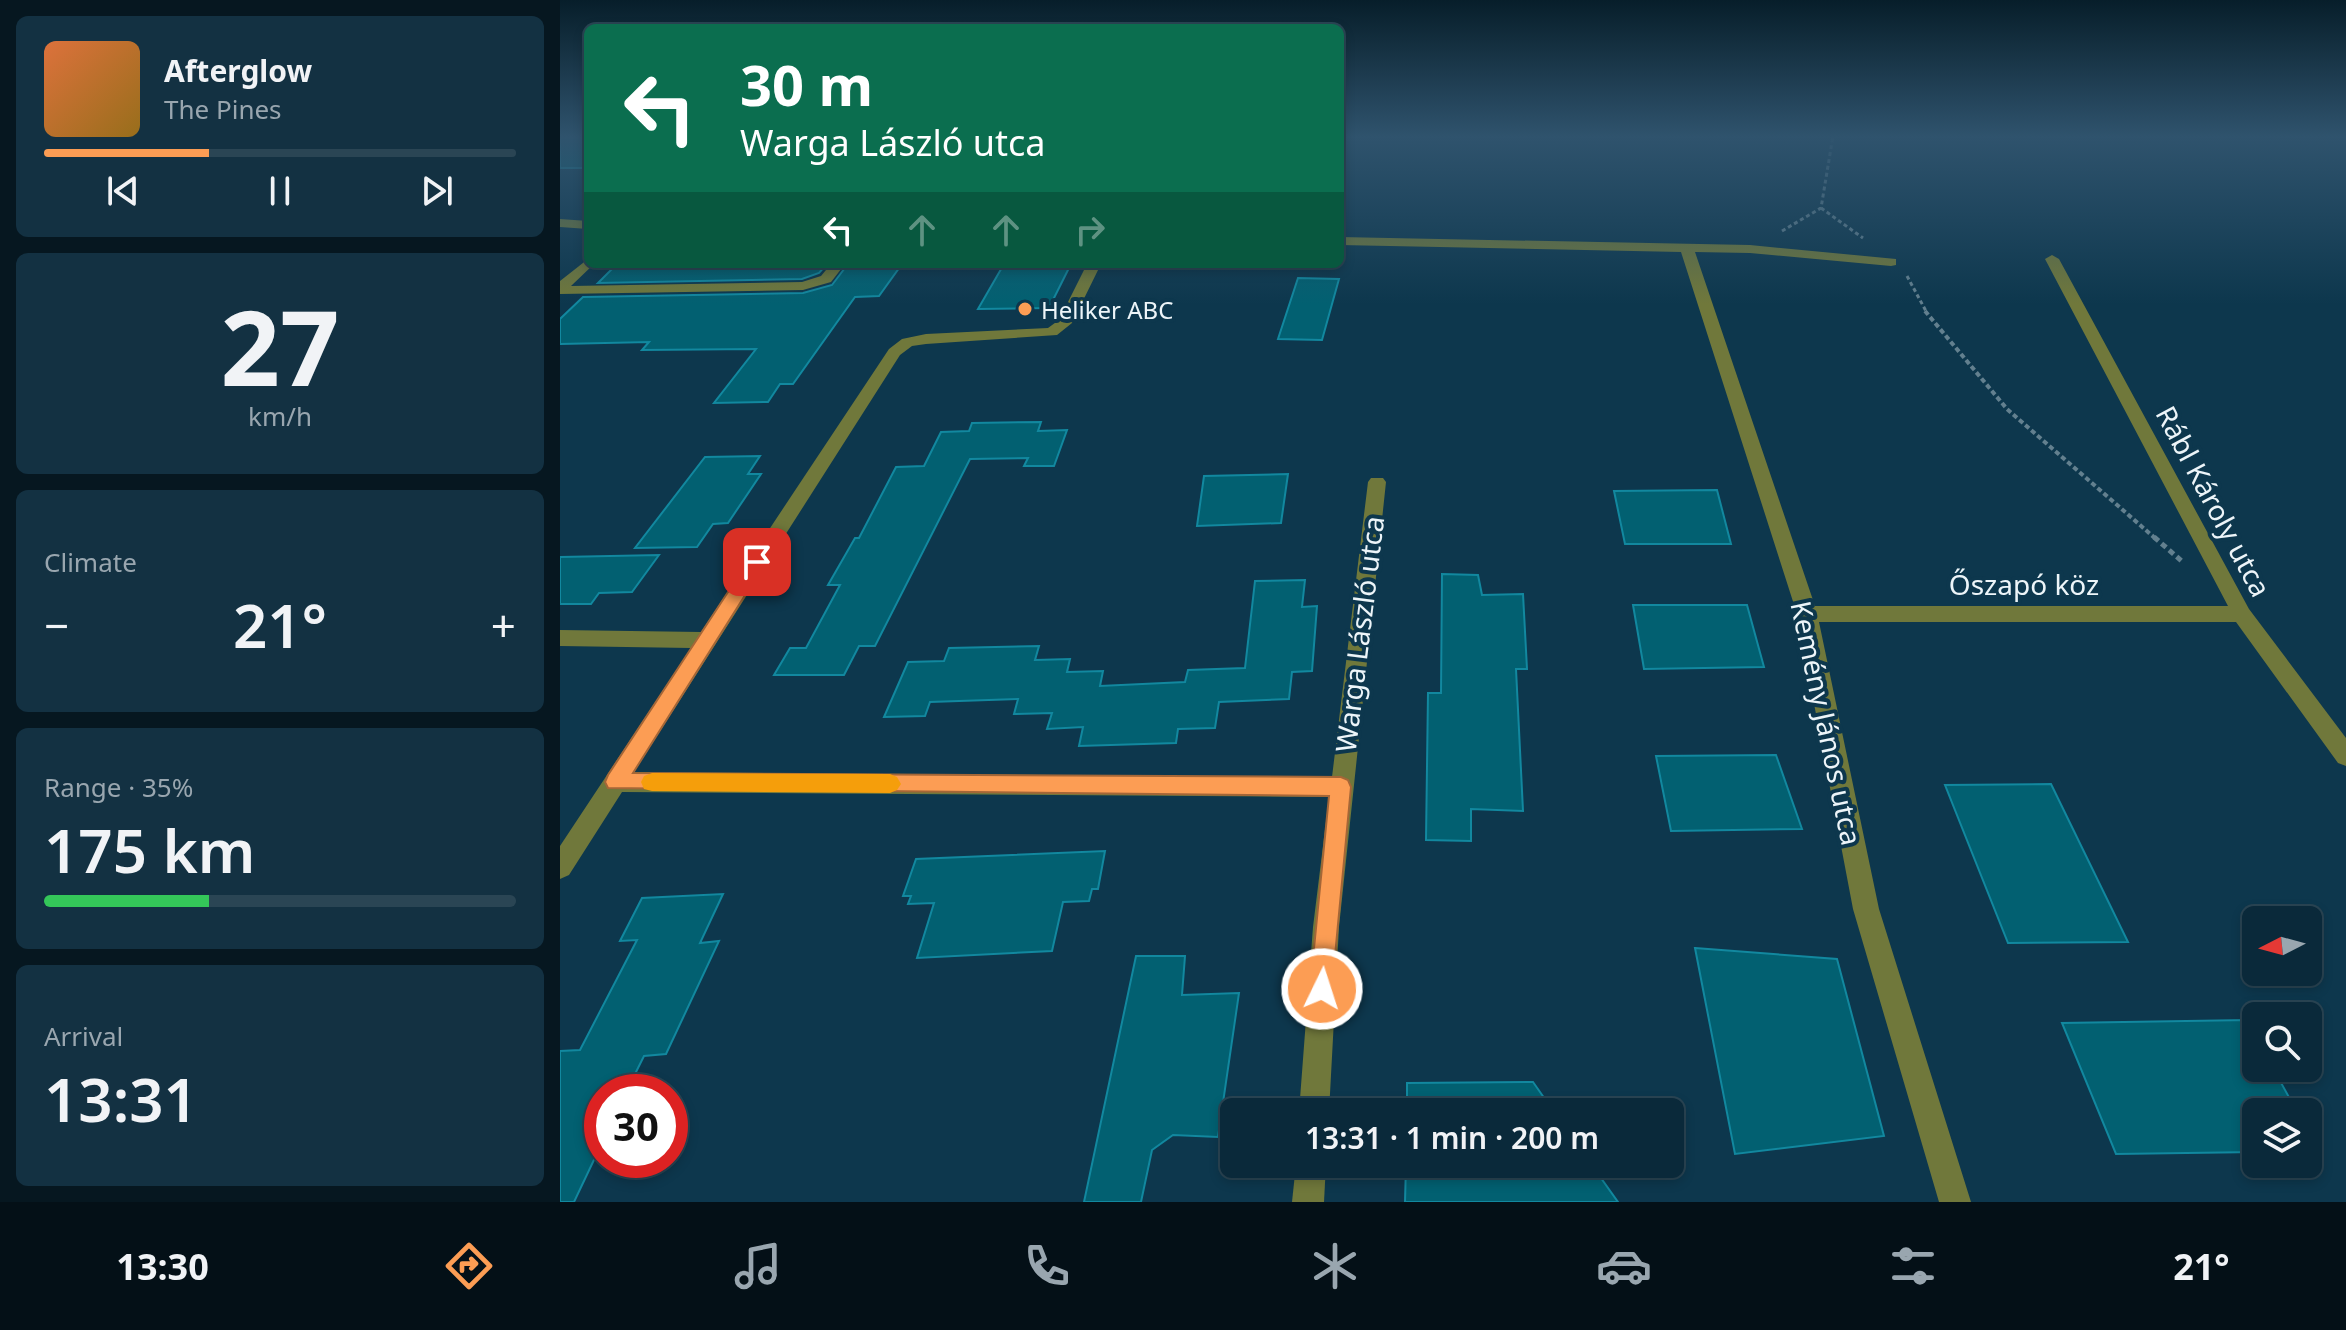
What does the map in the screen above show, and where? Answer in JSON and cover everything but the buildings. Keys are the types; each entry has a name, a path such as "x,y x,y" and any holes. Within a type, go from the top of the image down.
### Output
{"street":[{"path":"560,223 584,225"},
{"path":"1344,241 1750,249 1891,262"},
{"name":"Kemény János utca","path":"1687,248 1807,614 1866,909 1955,1202"},
{"name":"Rábl Károly utca","path":"2052,259 2242,614 2346,756"},
{"path":"560,289 584,267"},
{"path":"560,289 803,286 826,279 835,268"},
{"path":"560,867 894,352 907,342 926,339 1052,332 1065,323 1092,268"},
{"name":"Warga László utca","path":"1315,1098 1326,927 1377,482"},
{"name":"Őszapó köz","path":"1807,614 2242,614"},
{"path":"560,638 706,640"},
{"name":"Warga László utca","path":"616,782 1341,787"},
{"path":"1308,1202 1310,1178"}],"path":[{"path":"1821,208 1824,192"},
{"path":"1750,249 1821,208"},
{"path":"1821,208 1910,279 1926,312 2007,409 2187,566"}],"slow traffic":[{"path":"652,782 890,784"}],"place":[{"name":"Heliker ABC","path":"1025,309"}],"route":[{"path":"757,562 616,782 1341,787 1322,989"}]}
